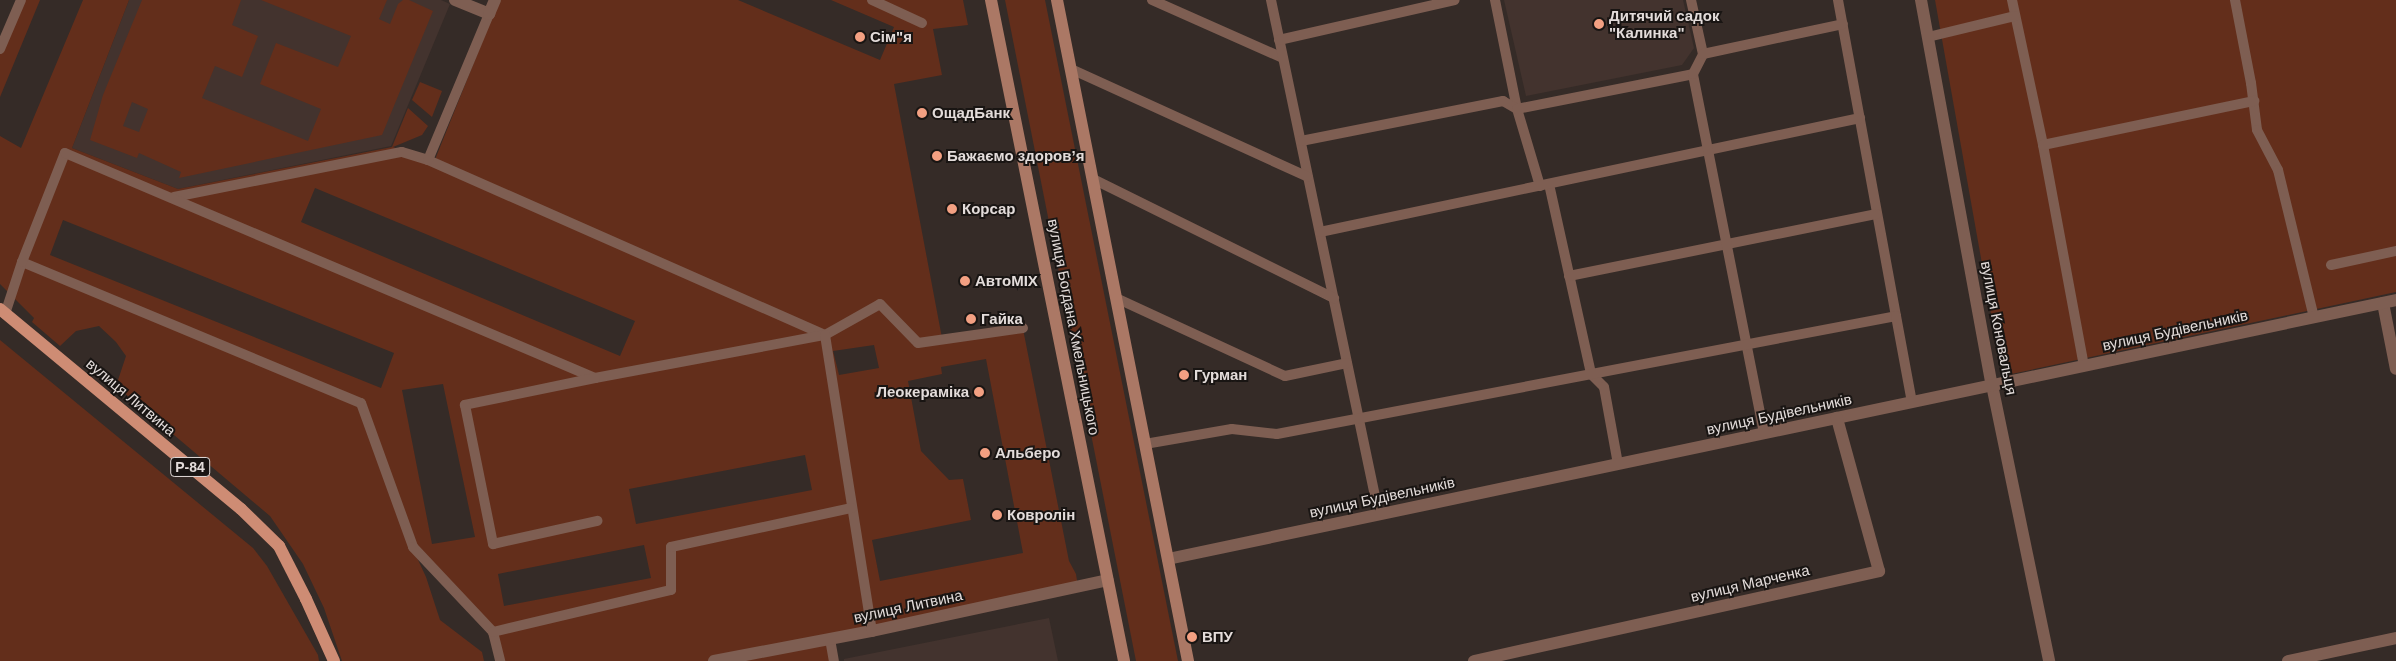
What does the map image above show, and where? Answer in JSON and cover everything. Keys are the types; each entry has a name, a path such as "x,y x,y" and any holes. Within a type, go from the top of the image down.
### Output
{"main road":[{"name":"вулиця Литвина","path":"3,312 241,509 279,546 334,661"}],"street":[{"path":"455,0 488,14 495,0"},
{"name":"вулиця Богдана Хмельницького","path":"991,0 1124,661"},
{"path":"1057,0 1188,661"},
{"name":"вулиця Коновальця","path":"1921,0 1992,385 2049,661"},
{"name":"вулиця Будівельників","path":"1168,559 2396,300"},
{"path":"2383,303 2396,369"},
{"name":"вулиця Марченка","path":"1474,661 1878,571 1837,418"},
{"name":"вулиця Литвина","path":"714,661 872,631 1108,580"},
{"path":"2288,661 2396,638"}],"lane":[{"path":"0,49 21,0"},
{"path":"872,0 922,24"},
{"path":"1152,0 1283,58"},
{"path":"1271,0 1379,515"},
{"path":"1279,40 1455,0"},
{"path":"1495,0 1516,109 1545,185 1570,276 1591,374 1604,387 1618,464"},
{"path":"1691,0 1703,54 1693,74 1748,344 1764,433"},
{"path":"1838,0 1912,402"},
{"path":"2012,0 2043,145 2084,366"},
{"path":"2235,0 2254,101 2257,130 2278,170 2314,318"},
{"path":"428,160 488,14"},
{"path":"1928,37 2015,16"},
{"path":"1703,54 1843,24"},
{"path":"1071,69 1308,177"},
{"path":"1301,141 1503,101 1516,109 1693,74"},
{"path":"2043,145 2254,101"},
{"path":"1320,232 1860,118"},
{"path":"174,197 402,152 428,160 825,335"},
{"path":"3,312 64,153 174,197 595,378"},
{"path":"1093,179 1334,298"},
{"path":"1570,276 1877,214"},
{"path":"2331,265 2396,251"},
{"path":"22,262 361,403 412,547 493,632 500,661"},
{"path":"1116,298 1285,376 1347,363"},
{"path":"597,521 493,544 465,405 595,378 825,335 880,304 918,343 1023,328"},
{"path":"1145,444 1232,429 1277,434 1896,316"},
{"path":"825,335 872,631"},
{"path":"493,632 671,590 671,547 852,508"},
{"path":"830,639 834,661"}],"shaded area":[{"path":"21,0 40,0 0,97 0,50"},
{"path":"83,0 129,0 72,148 178,189 392,147 408,108 428,126 422,135 393,147 434,162 499,0 738,0 880,60 894,27 831,0 963,0 968,25 933,29 942,75 894,84 942,338 1022,324 1069,561 1076,574 1078,587 830,639 834,661 500,661 493,632 413,549 426,577 440,620 482,652 484,661 342,661 324,608 303,564 270,516 116,386 126,356 116,342 99,326 76,331 60,346 32,322 34,318 0,284 0,136 21,148","holes":["315,188 635,321 620,356 301,222","63,220 394,353 381,388 50,255","874,345 879,368 839,375 833,351","986,359 1023,553 880,581 872,540 971,520 963,479 949,480 921,451 908,381 942,374 941,367","443,384 475,537 432,544 402,390","805,455 812,490 636,524 629,489","644,545 651,578 504,606 498,574"]},
{"path":"129,0 441,0 450,4 391,146 178,189 72,148"},
{"path":"142,0 241,0 232,25 258,36 242,77 215,66 202,98 308,141 321,109 260,84 276,43 338,67 351,36 261,0 387,0 379,19 390,24 398,4 403,0 409,0 433,11 382,135 179,178 181,172 139,153 137,158 90,140 103,95","holes":["132,102 148,109 139,132 123,126"]},
{"path":"1005,0 1045,0 1178,661 1136,661"},
{"name":"Дитячий садок \"Калинка\"","path":"1504,0 1683,0 1694,48 1682,65 1526,96"},
{"path":"1935,0 2396,0 2396,292 2002,376"},
{"path":"420,82 442,91 432,117 412,100"},
{"path":"0,340 253,548 267,566 318,655 319,661 0,661"},
{"path":"1049,618 1058,661 844,661 844,659"}],"place":[{"name":"Дитячий садок \"Калинка\"","path":"1599,24"},
{"name":"Сім\"я","path":"860,37"},
{"name":"ОщадБанк","path":"922,113"},
{"name":"Бажаємо здоровʼя","path":"937,156"},
{"name":"Корсар","path":"952,209"},
{"name":"АвтоMIX","path":"965,281"},
{"name":"Гайка","path":"971,319"},
{"name":"Гурман","path":"1184,375"},
{"name":"Леокераміка","path":"979,392"},
{"name":"Альберо","path":"985,453"},
{"name":"Ковролін","path":"997,515"},
{"name":"ВПУ","path":"1192,637"}]}
